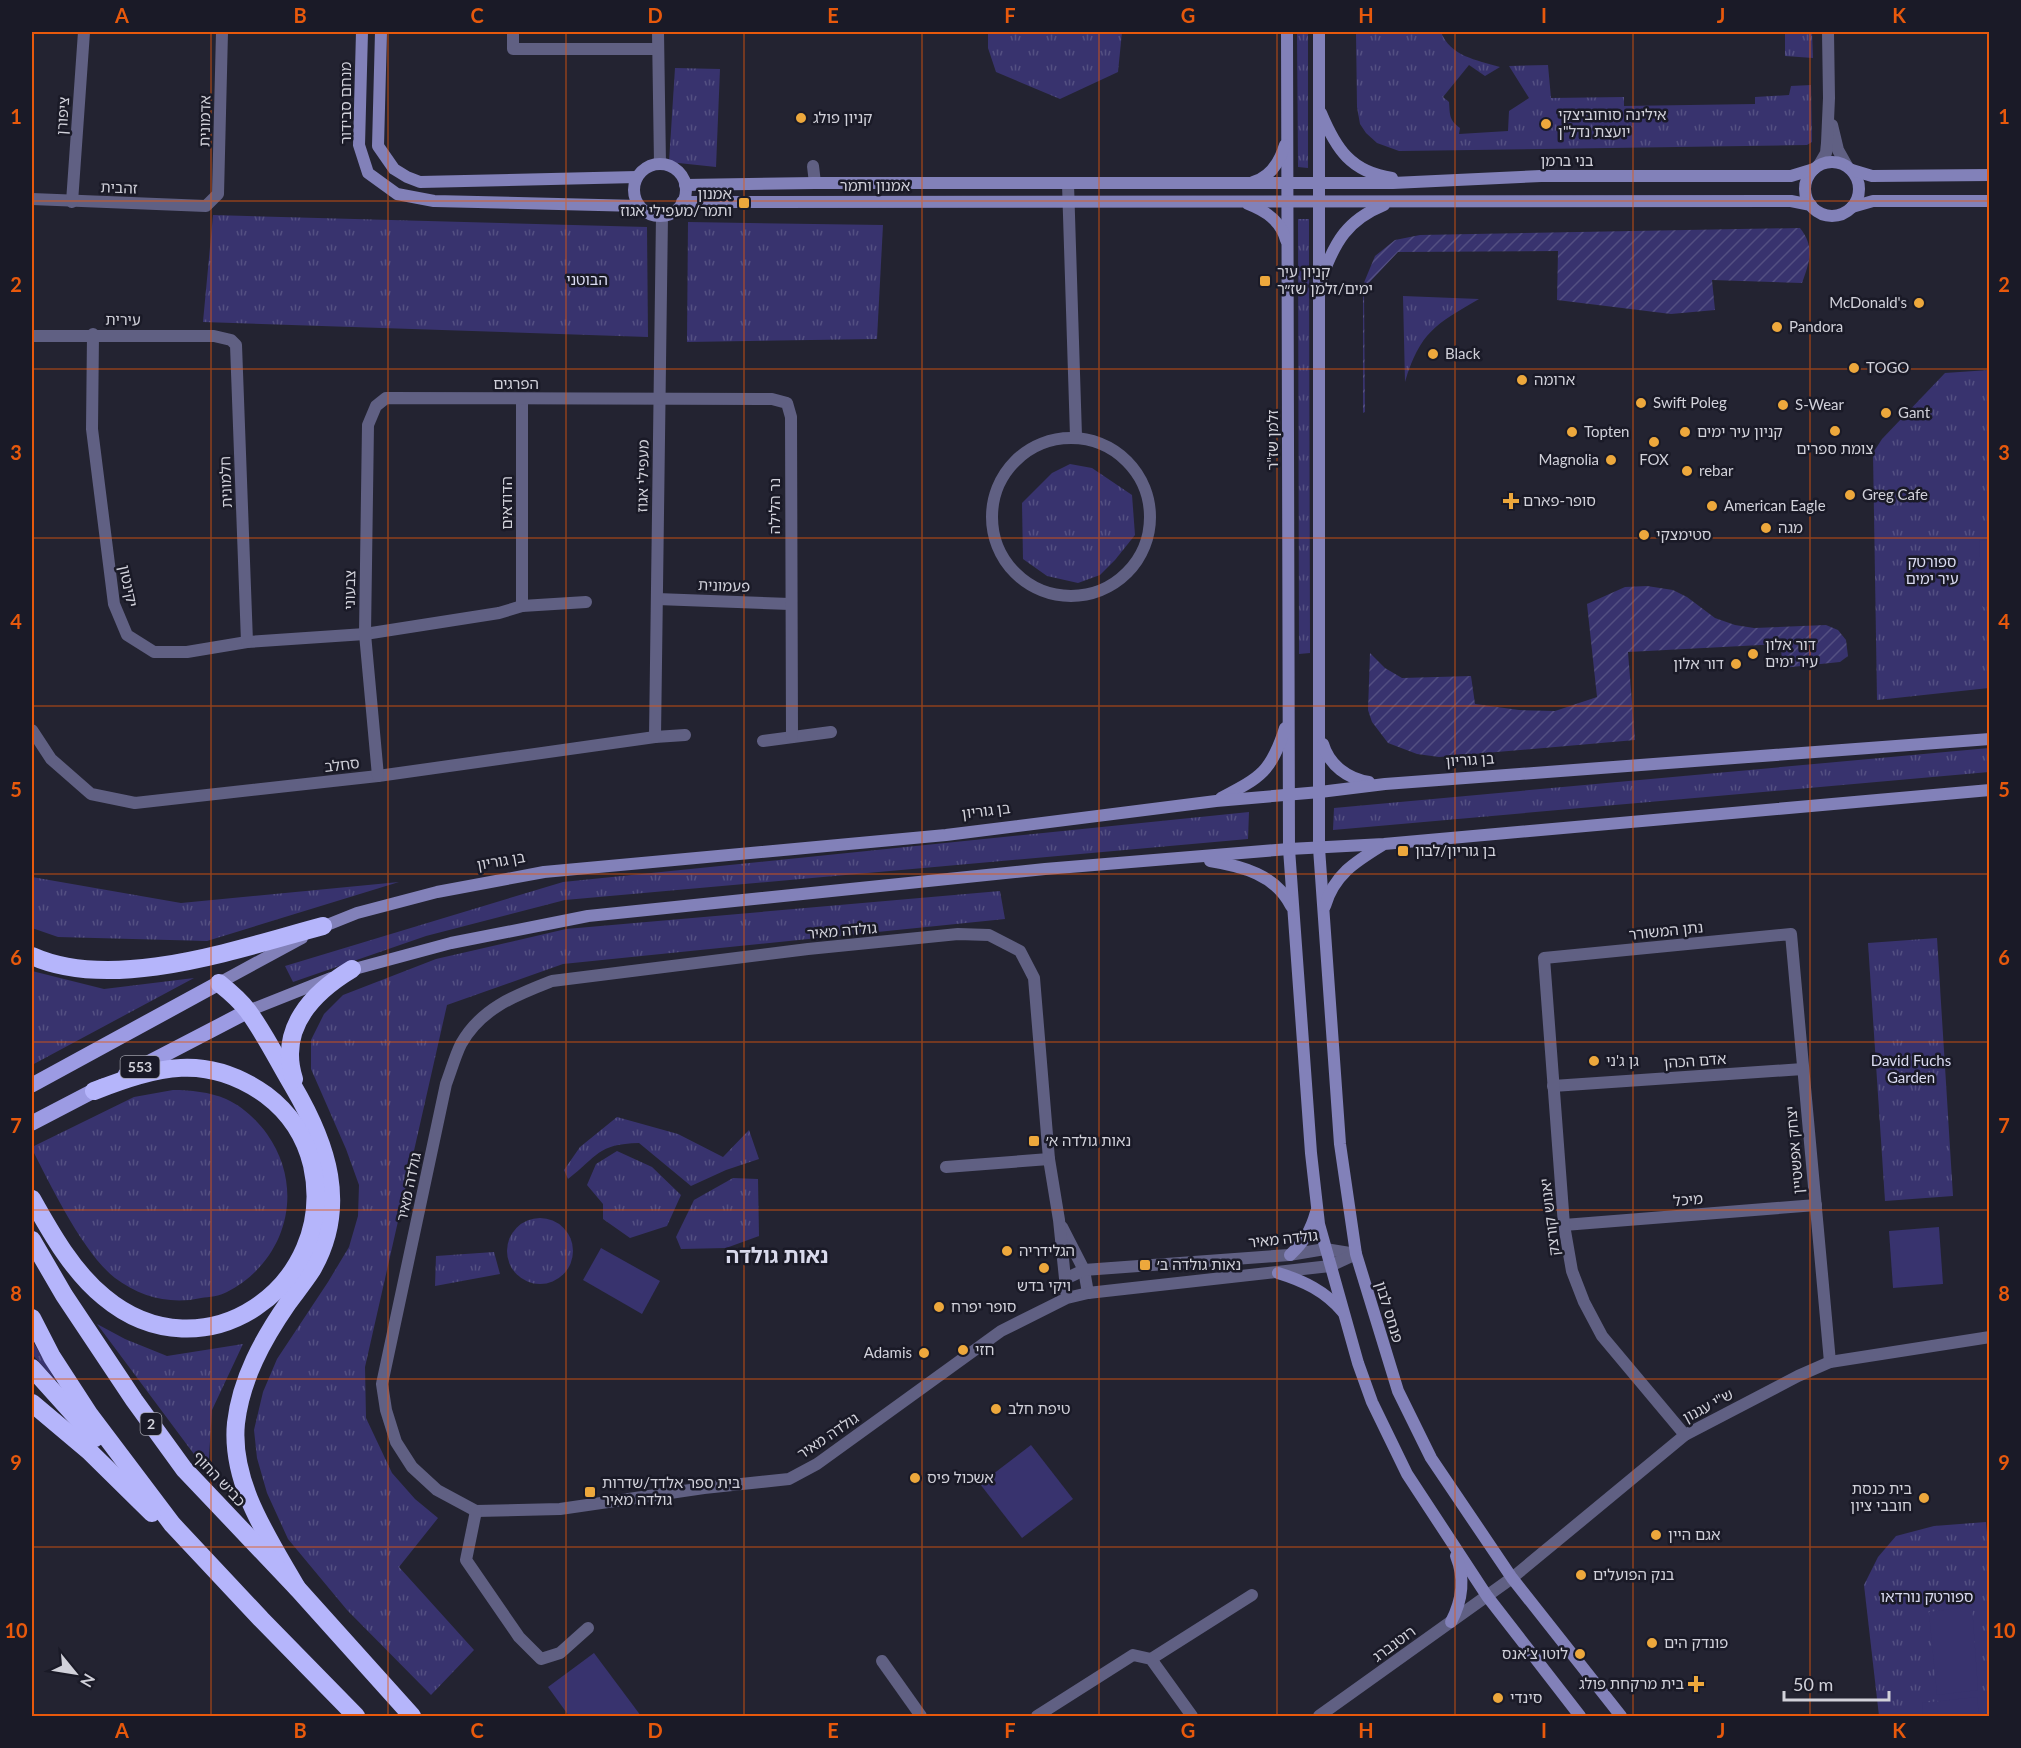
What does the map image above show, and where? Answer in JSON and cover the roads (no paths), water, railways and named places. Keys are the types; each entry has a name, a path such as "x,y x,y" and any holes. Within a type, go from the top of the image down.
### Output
{"highway":[{"path":"32,956 68,967 140,968 180,963 323,926"},
{"path":"301,1100 291,1069 289,1054 291,1039 301,1017 320,992 335,979 352,969"},
{"path":"219,983 248,1011 301,1100 324,1148 332,1190 331,1215 326,1236 312,1270 268,1334 256,1357 248,1376 236,1425 237,1452 249,1497 257,1517 297,1588"},
{"path":"32,1199 68,1257 103,1297 134,1317 169,1328 210,1328 243,1316 271,1296 298,1262 311,1231 316,1191 309,1153 302,1136 290,1117 275,1102 252,1086 228,1075 186,1067 168,1068 133,1076 94,1090"},
{"name":"כביש החוף","path":"32,1240 64,1295 134,1400 184,1469 297,1588 412,1716"},
{"path":"32,1318 52,1357 89,1414 172,1524"},
{"path":"32,1368 261,1620"},
{"path":"32,1403 89,1451 356,1716"}],"main road":[{"name":"מנחם סבידור","path":"362,32 359,145 368,173 397,194 434,201 639,206"},
{"path":"381,32 378,146 394,169 407,177 420,182 638,177"},
{"name":"זלמן שז\"ר","path":"1287,32 1289,849"},
{"path":"1319,32 1319,848"},
{"path":"1319,108 1336,145 1356,165 1366,171 1390,178 1438,181"},
{"path":"1248,184 1269,174 1282,156 1288,138"},
{"path":"1810,205 1805,190 1809,175 1817,167 1833,162 1872,176 1989,175"},
{"path":"660,164 669,165 682,177 685,194 682,202 671,213 654,215 639,206 634,194 634,185 643,170 651,165 660,164"},
{"name":"בני ברמן","path":"1319,183 1540,176 1791,176 1817,167"},
{"path":"1849,168 1859,185 1857,200 1852,207"},
{"name":"אמנון ותמר","path":"685,185 1319,183"},
{"path":"1319,202 1791,201 1810,205 1824,214 1833,216 1873,201 1989,201"},
{"name":"אמנון ותמר","path":"682,202 1319,202"},
{"path":"1241,202 1268,214 1277,222 1288,249"},
{"path":"1319,284 1336,244 1350,225 1368,211 1391,202"},
{"path":"1216,801 1254,781 1266,771 1274,759 1289,716"},
{"path":"1320,734 1326,754 1331,762 1340,769 1362,781 1385,784"},
{"name":"בן גוריון","path":"32,1085 323,926 357,913 437,892 544,872 946,835 1216,801 1385,784 1989,739"},
{"path":"248,1011 352,969 451,943 588,916 1045,869 1289,849 1384,844 1989,790"},
{"path":"1323,913 1333,886 1341,874 1384,844"},
{"name":"פנחס לבון","path":"1319,848 1340,1144 1356,1254 1398,1391 1431,1458 1512,1578 1621,1716"},
{"path":"1289,849 1317,1208 1325,1249 1358,1363 1372,1402 1407,1474 1487,1596 1580,1716"},
{"path":"1191,857 1226,863 1251,871 1279,889 1293,909"},
{"name":"553","path":"32,1123 248,1011"},
{"path":"1290,1255 1300,1246 1311,1230 1317,1208"},
{"path":"1278,1273 1304,1281 1319,1290 1345,1315"},
{"path":"1447,1535 1458,1562 1461,1580 1458,1609 1451,1622"}],"street":[{"name":"ציפורן","path":"72,202 84,32"},
{"name":"אדמונית","path":"206,206 218,194 222,32"},
{"path":"513,32 513,49 658,49"},
{"path":"658,32 660,164"},
{"path":"1817,167 1826,153 1829,98 1828,32"},
{"path":"1829,98 1838,150 1849,168"},
{"path":"813,166 815,183"},
{"path":"1068,184 1076,436"},
{"name":"זהבית","path":"32,200 206,206"},
{"name":"מעפילי אגוז","path":"655,737 662,215"},
{"name":"עירית","path":"32,336 93,334 214,336"},
{"name":"יקינטון","path":"93,334 92,429 114,604 127,635 154,652 187,652 247,642 365,634"},
{"name":"חלמונית","path":"214,336 231,340 236,345 247,642"},
{"name":"הפרגים","path":"376,406 386,398 522,400 660,398"},
{"name":"נר הלילה","path":"660,398 772,399 787,404 790,417 792,737"},
{"name":"הדודאים","path":"522,400 522,606"},
{"name":"צבעוני","path":"376,406 368,425 365,634 378,776"},
{"path":"1076,436 1103,443 1126,458 1138,471 1149,497 1150,528 1142,554 1128,573 1105,589 1070,597 1043,592 1030,585 1009,567 993,535 992,507 999,483 1015,460 1028,450 1054,439 1076,436"},
{"name":"פעמונית","path":"657,598 790,604"},
{"path":"365,634 499,614 522,606 586,602"},
{"name":"סחלב","path":"32,730 51,759 91,794 135,803 378,776 655,737 685,735"},
{"path":"763,741 831,732"},
{"name":"גולדה מאיר","path":"1067,1298 1059,1220 1049,1159 1034,978 1020,951 989,934 958,934 807,949 552,981 522,993 485,1013 461,1044 446,1084 382,1384 386,1410 396,1442 412,1467 437,1490 476,1510 560,1509 704,1488 789,1479 817,1464 1001,1331 1067,1298 1089,1293 1330,1266 1356,1254"},
{"name":"נתן המשורר","path":"1544,958 1791,934"},
{"name":"יצחק אפשטיין","path":"1791,934 1830,1362"},
{"name":"יאנוש קורצק","path":"1544,958 1564,1226 1572,1271 1584,1302 1602,1336 1685,1435"},
{"name":"אדם הכהן","path":"1553,1086 1803,1069"},
{"path":"946,1167 1049,1159"},
{"name":"מיכל","path":"1564,1226 1816,1205"},
{"name":"גולדה מאיר","path":"1059,1220 1084,1270 1089,1293"},
{"name":"גולדה מאיר","path":"1065,1279 1084,1270 1290,1255 1325,1249 1356,1254"},
{"name":"גולדה מאיר","path":"1233,1259 1236,1276"},
{"name":"ש\"י עגנון","path":"1487,1596 1512,1578 1685,1435 1798,1376 1830,1362 1989,1337"},
{"path":"476,1510 466,1560 519,1637 541,1659 560,1653 588,1628"},
{"path":"1037,1716 1133,1656 1151,1659 1252,1595"},
{"name":"רוטנברג","path":"1319,1716 1487,1596"},
{"path":"1151,1659 1192,1716"},
{"path":"882,1661 921,1716"}],"place":[{"name":"קניון פולג","path":"801,118"},
{"name":"אילינה סוחוביצקי יועצת נדל\"ן","path":"1546,124"},
{"name":"אמנון ותמר/מעפילי אגוז","path":"744,203"},
{"name":"קניון עיר ימים/זלמן שז״ר","path":"1265,281"},
{"name":"McDonald's","path":"1919,303"},
{"name":"Pandora","path":"1777,327"},
{"name":"Black","path":"1433,354"},
{"name":"TOGO","path":"1854,368"},
{"name":"ארומה","path":"1522,380"},
{"name":"Swift Poleg","path":"1641,403"},
{"name":"S-Wear","path":"1783,405"},
{"name":"Gant","path":"1886,413"},
{"name":"צומת ספרים","path":"1835,431"},
{"name":"Topten","path":"1572,432"},
{"name":"קניון עיר ימים","path":"1685,432"},
{"name":"FOX","path":"1654,442"},
{"name":"Magnolia","path":"1611,460"},
{"name":"rebar","path":"1687,471"},
{"name":"Greg Cafe","path":"1850,495"},
{"name":"סופר-פארם","path":"1511,501"},
{"name":"American Eagle","path":"1712,506"},
{"name":"מגה","path":"1766,528"},
{"name":"סטימצקי","path":"1644,535"},
{"name":"דור אלון עיר ימים","path":"1753,654"},
{"name":"דור אלון","path":"1736,664"},
{"name":"בן גוריון/לבון","path":"1403,851"},
{"name":"גן ג'ני","path":"1594,1061"},
{"name":"נאות גולדה א׳","path":"1034,1141"},
{"name":"הגלידריה","path":"1007,1251"},
{"name":"נאות גולדה ב׳","path":"1145,1265"},
{"name":"ויקי בדש","path":"1044,1268"},
{"name":"סופר יפרח","path":"939,1307"},
{"name":"חזי","path":"963,1350"},
{"name":"Adamis","path":"924,1353"},
{"name":"טיפת חלב","path":"996,1409"},
{"name":"אשכול פיס","path":"915,1478"},
{"name":"בית ספר אלדד/שדרות גולדה מאיר","path":"590,1492"},
{"name":"בית כנסת חובבי ציון","path":"1924,1498"},
{"name":"אגם היין","path":"1656,1535"},
{"name":"בנק הפועלים","path":"1581,1575"},
{"name":"פונדק הים","path":"1652,1643"},
{"name":"לוטו צ'אנס","path":"1580,1654"},
{"name":"בית מרקחת פולג","path":"1696,1684"},
{"name":"סינדי","path":"1498,1698"}],"district":[{"name":"נאות גולדה","path":"777,1256"}],"park label":[{"name":"הבוטני","path":"587,280"},
{"name":"ספורטק עיר ימים","path":"1932,570"},
{"name":"David Fuchs Garden","path":"1911,1070"},
{"name":"ספורטק נורדאו","path":"1927,1597"}]}
